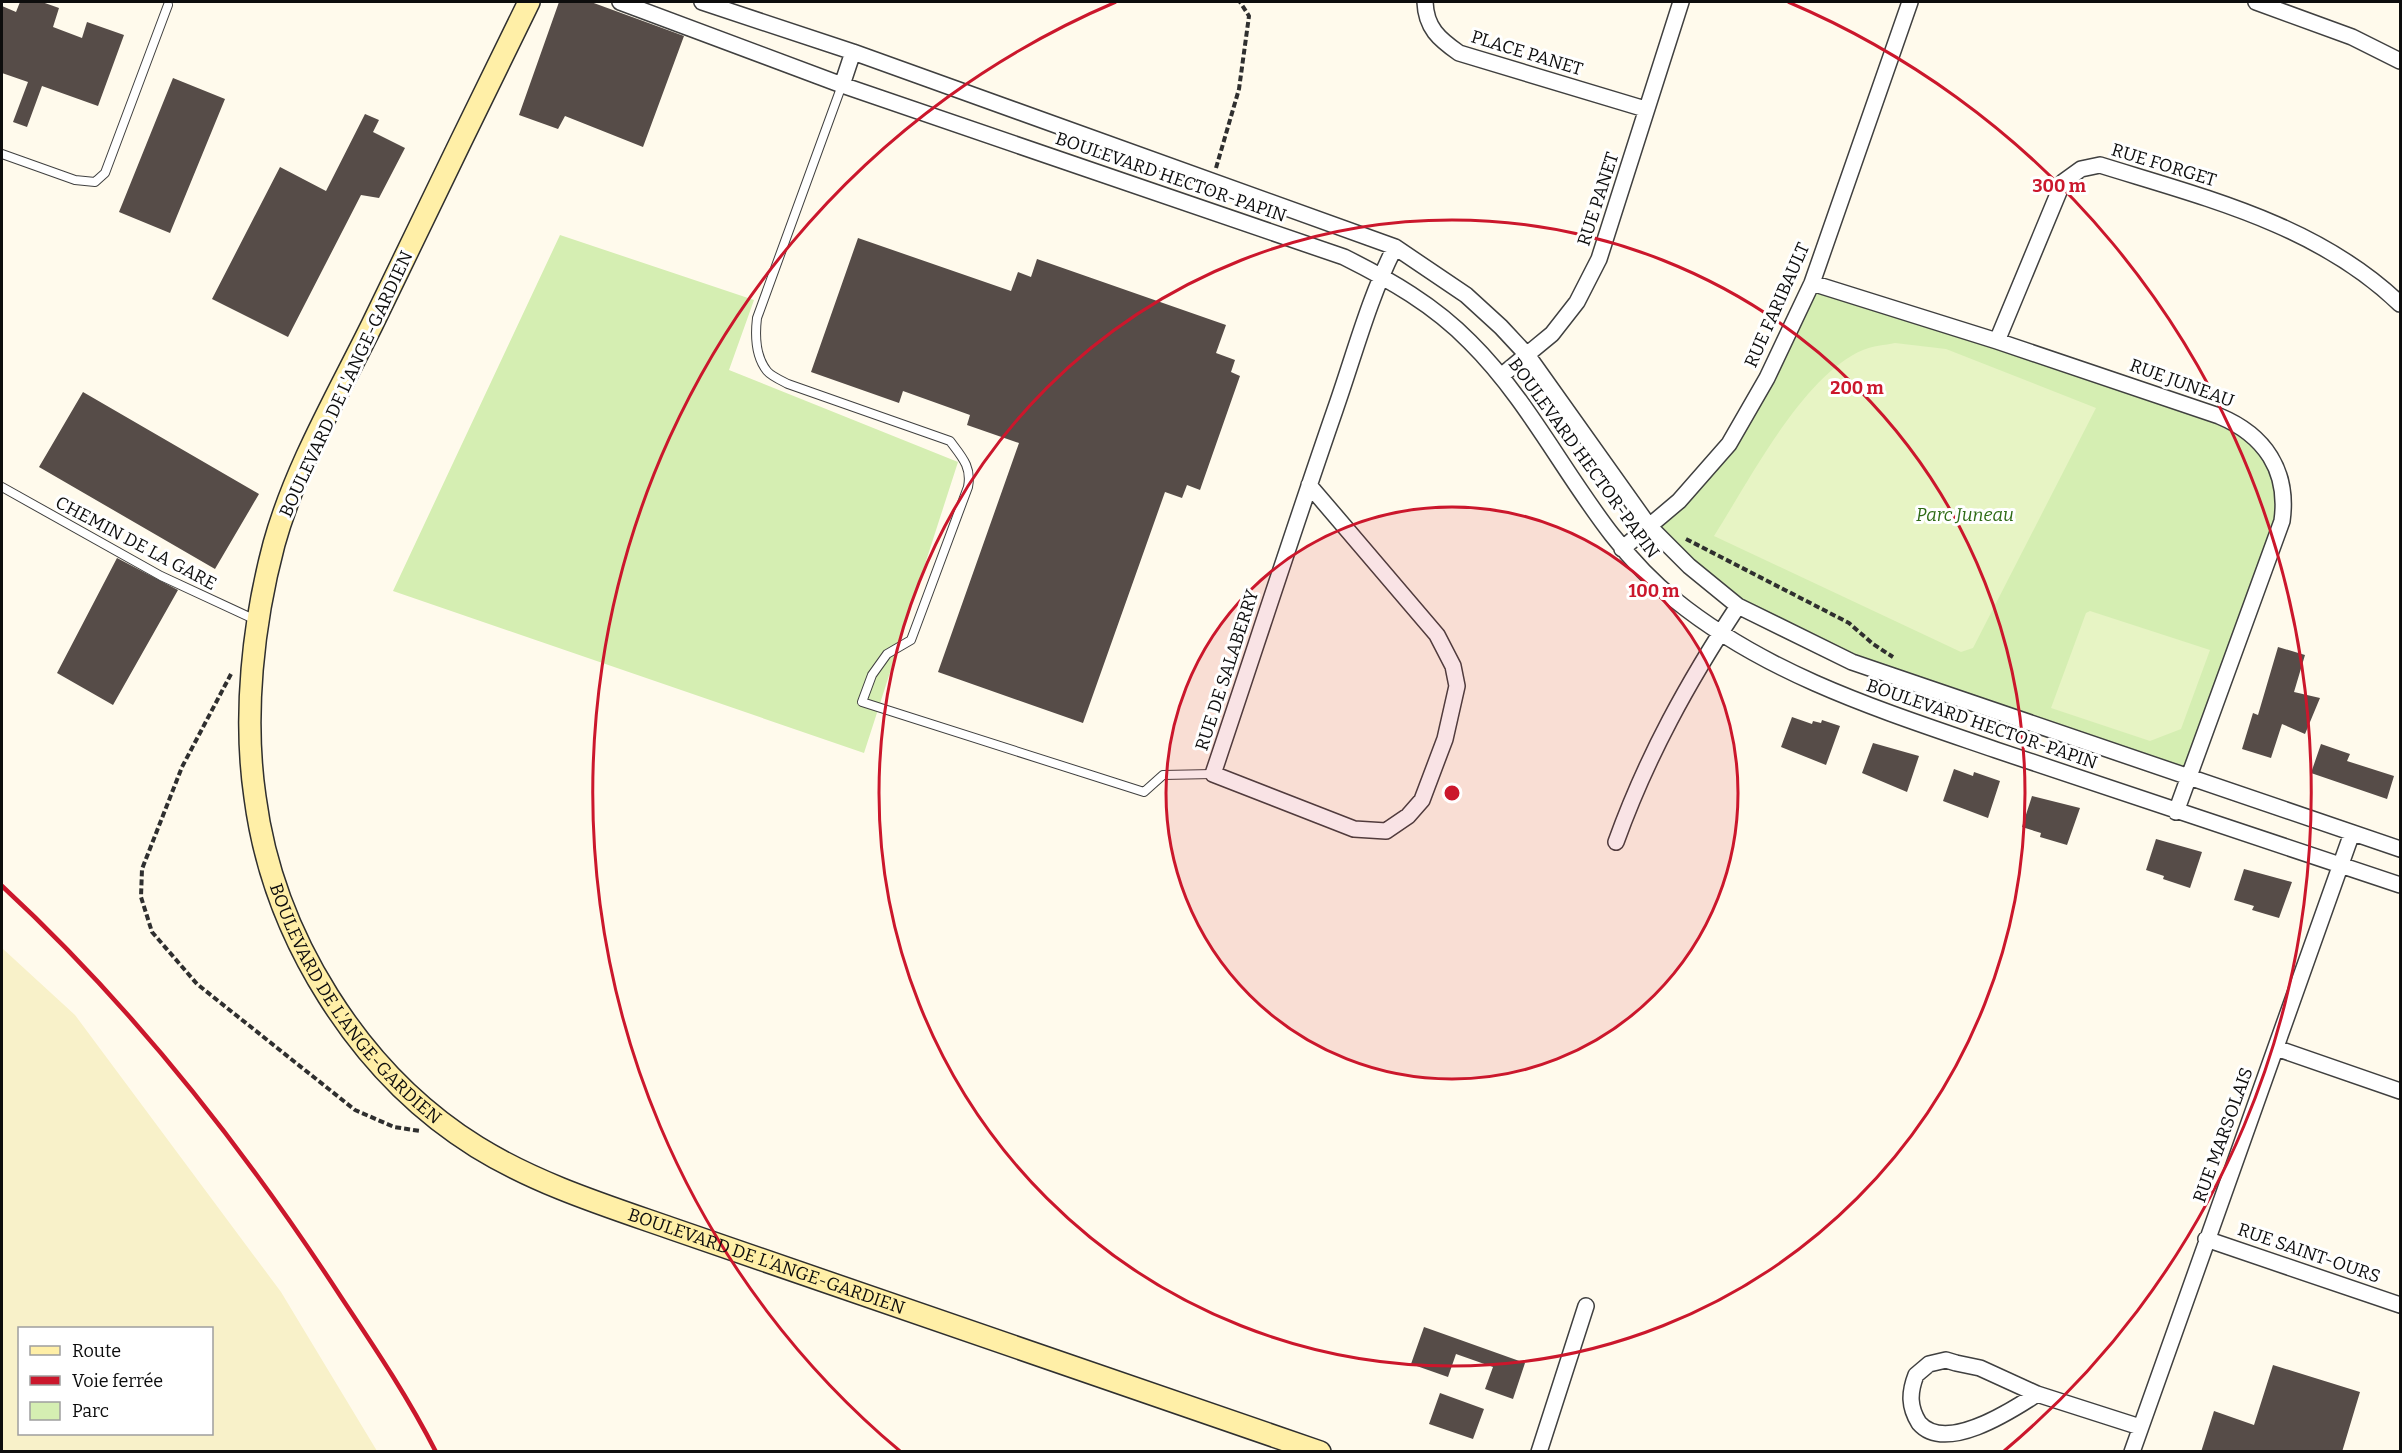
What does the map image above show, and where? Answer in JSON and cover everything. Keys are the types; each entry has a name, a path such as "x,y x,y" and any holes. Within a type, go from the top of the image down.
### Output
{"main road":[{"name":"BOULEVARD DE L'ANGE-GARDIEN","path":"528,2 520,11 290,499 274,543 259,621 252,684 254,796 274,879 290,924 311,967 337,1008 386,1070 436,1118 476,1146 521,1171 571,1193 1320,1452"}],"street":[{"name":"BOULEVARD HECTOR-PAPIN","path":"620,2 842,86 1344,257 1380,275 1440,313 1472,343 1500,376 1622,549 1658,587 1719,634 1802,679 1876,708 2176,812 2400,885"},
{"name":"BOULEVARD HECTOR-PAPIN","path":"702,2 853,52 1395,247 1466,295 1528,356 1649,526 1689,566 1738,606 1852,662 2400,849"},
{"name":"PLACE PANET","path":"1425,2 1432,29 1438,39 1459,53 1646,109"},
{"name":"RUE PANET","path":"1500,376 1528,356 1552,334 1577,302 1599,259 1681,2"},
{"name":"RUE FARIBAULT","path":"1622,549 1678,501 1729,444 1767,378 1812,283 1910,2"},
{"path":"2256,2 2352,36 2400,61"},
{"path":"842,86 853,52"},
{"name":"RUE FORGET","path":"1997,340 2063,182 2081,169 2100,165 2236,207 2277,224 2336,254 2364,272 2400,304"},
{"name":"RUE DE SALABERRY","path":"1309,485 1437,635 1453,666 1457,686 1445,739 1422,800 1408,816 1386,831 1354,830 1213,774 1309,485 1380,275 1395,247"},
{"name":"RUE JUNEAU","path":"1812,283 1997,340 2232,421 2264,446 2279,473 2285,500 2282,521 2176,812"},
{"path":"1616,842 1639,779 1719,634 1738,606"},
{"name":"RUE MARSOLAIS","path":"2132,1452 2352,833"},
{"path":"2276,1048 2400,1091"},
{"name":"RUE SAINT-OURS","path":"2206,1239 2400,1305"},
{"path":"1539,1452 1586,1306"},
{"path":"2037,1394 1975,1434 1947,1442 1934,1440 1923,1431 1910,1403 1916,1375 1929,1364 1946,1360 1980,1368 2037,1394 2140,1427"}],"lane":[{"path":"2,154 75,180 95,182 105,173 169,3 158,2"},
{"path":"842,86 757,318 755,338 760,355 767,371 788,384 950,441 964,458 970,473 968,487 911,640 888,654 872,675 862,702 1144,792 1163,775 1213,774"},
{"name":"CHEMIN DE LA GARE","path":"2,487 161,576 259,621"}],"path":[{"path":"1211,179 1239,88 1249,16 1240,2"},
{"path":"1680,537 1849,623 1873,644 1897,660"},
{"path":"232,673 182,767 142,869 141,897 152,932 197,984 355,1110 394,1127 428,1132"}],"shaded area":[{"path":"2,948 75,1015 281,1292 377,1451 2,1451"}],"green space":[{"path":"560,235 754,300 729,370 958,462 864,753 393,591"},
{"name":"Parc Juneau","path":"1812,283 2177,401 2263,446 2285,500 2191,776 1915,685 1774,625 1649,526 1729,444"},
{"path":"1895,343 1946,349 2096,408 1973,648 1961,652 1714,536 1779,432 1819,382 1841,363 1863,350"},
{"path":"2090,611 2210,650 2181,729 2150,741 2051,708 2086,613"}],"building":[{"path":"20,2 42,2 59,8 53,27 82,38 87,22 124,35 98,106 42,86 27,127 13,122 28,82 2,73 2,6 16,12"},
{"path":"559,2 591,2 684,36 643,147 565,116 558,129 519,115"},
{"path":"173,78 225,99 170,233 119,212"},
{"path":"365,114 379,120 373,132 405,148 379,198 361,195 288,337 212,299 280,167 326,191"},
{"path":"858,238 1011,291 1018,272 1031,277 1037,259 1226,325 1216,353 1235,360 1231,372 1240,376 1200,490 1187,485 1182,498 1165,492 1083,723 938,672 1019,443 967,425 970,415 903,391 899,403 811,372"},
{"path":"83,392 259,494 215,569 39,467"},
{"path":"117,558 178,590 113,705 57,673"},
{"path":"2278,647 2305,655 2294,692 2320,698 2305,734 2282,724 2271,758 2242,749 2253,713 2258,715"},
{"path":"1792,717 1812,724 1813,721 1821,723 1822,720 1840,726 1826,765 1781,747"},
{"path":"1873,743 1919,756 1907,792 1862,773"},
{"path":"2321,744 2350,754 2347,761 2394,776 2387,799 2311,773"},
{"path":"1954,769 1973,776 1974,772 2000,781 1988,818 1943,801"},
{"path":"2032,796 2080,808 2067,845 2040,837 2041,833 2022,827"},
{"path":"2156,839 2202,852 2190,888 2163,879 2164,876 2146,870"},
{"path":"2244,869 2292,882 2279,918 2252,910 2254,906 2234,900"},
{"path":"1424,1327 1525,1363 1513,1399 1485,1389 1493,1367 1456,1354 1448,1377 1411,1364"},
{"path":"2273,1365 2360,1392 2342,1452 2201,1452 2214,1411 2254,1425"},
{"path":"1440,1393 1484,1409 1473,1439 1429,1424"}],"railway":[{"path":"2,886 97,980 226,1133 266,1187 366,1335 403,1392 436,1452"}]}
